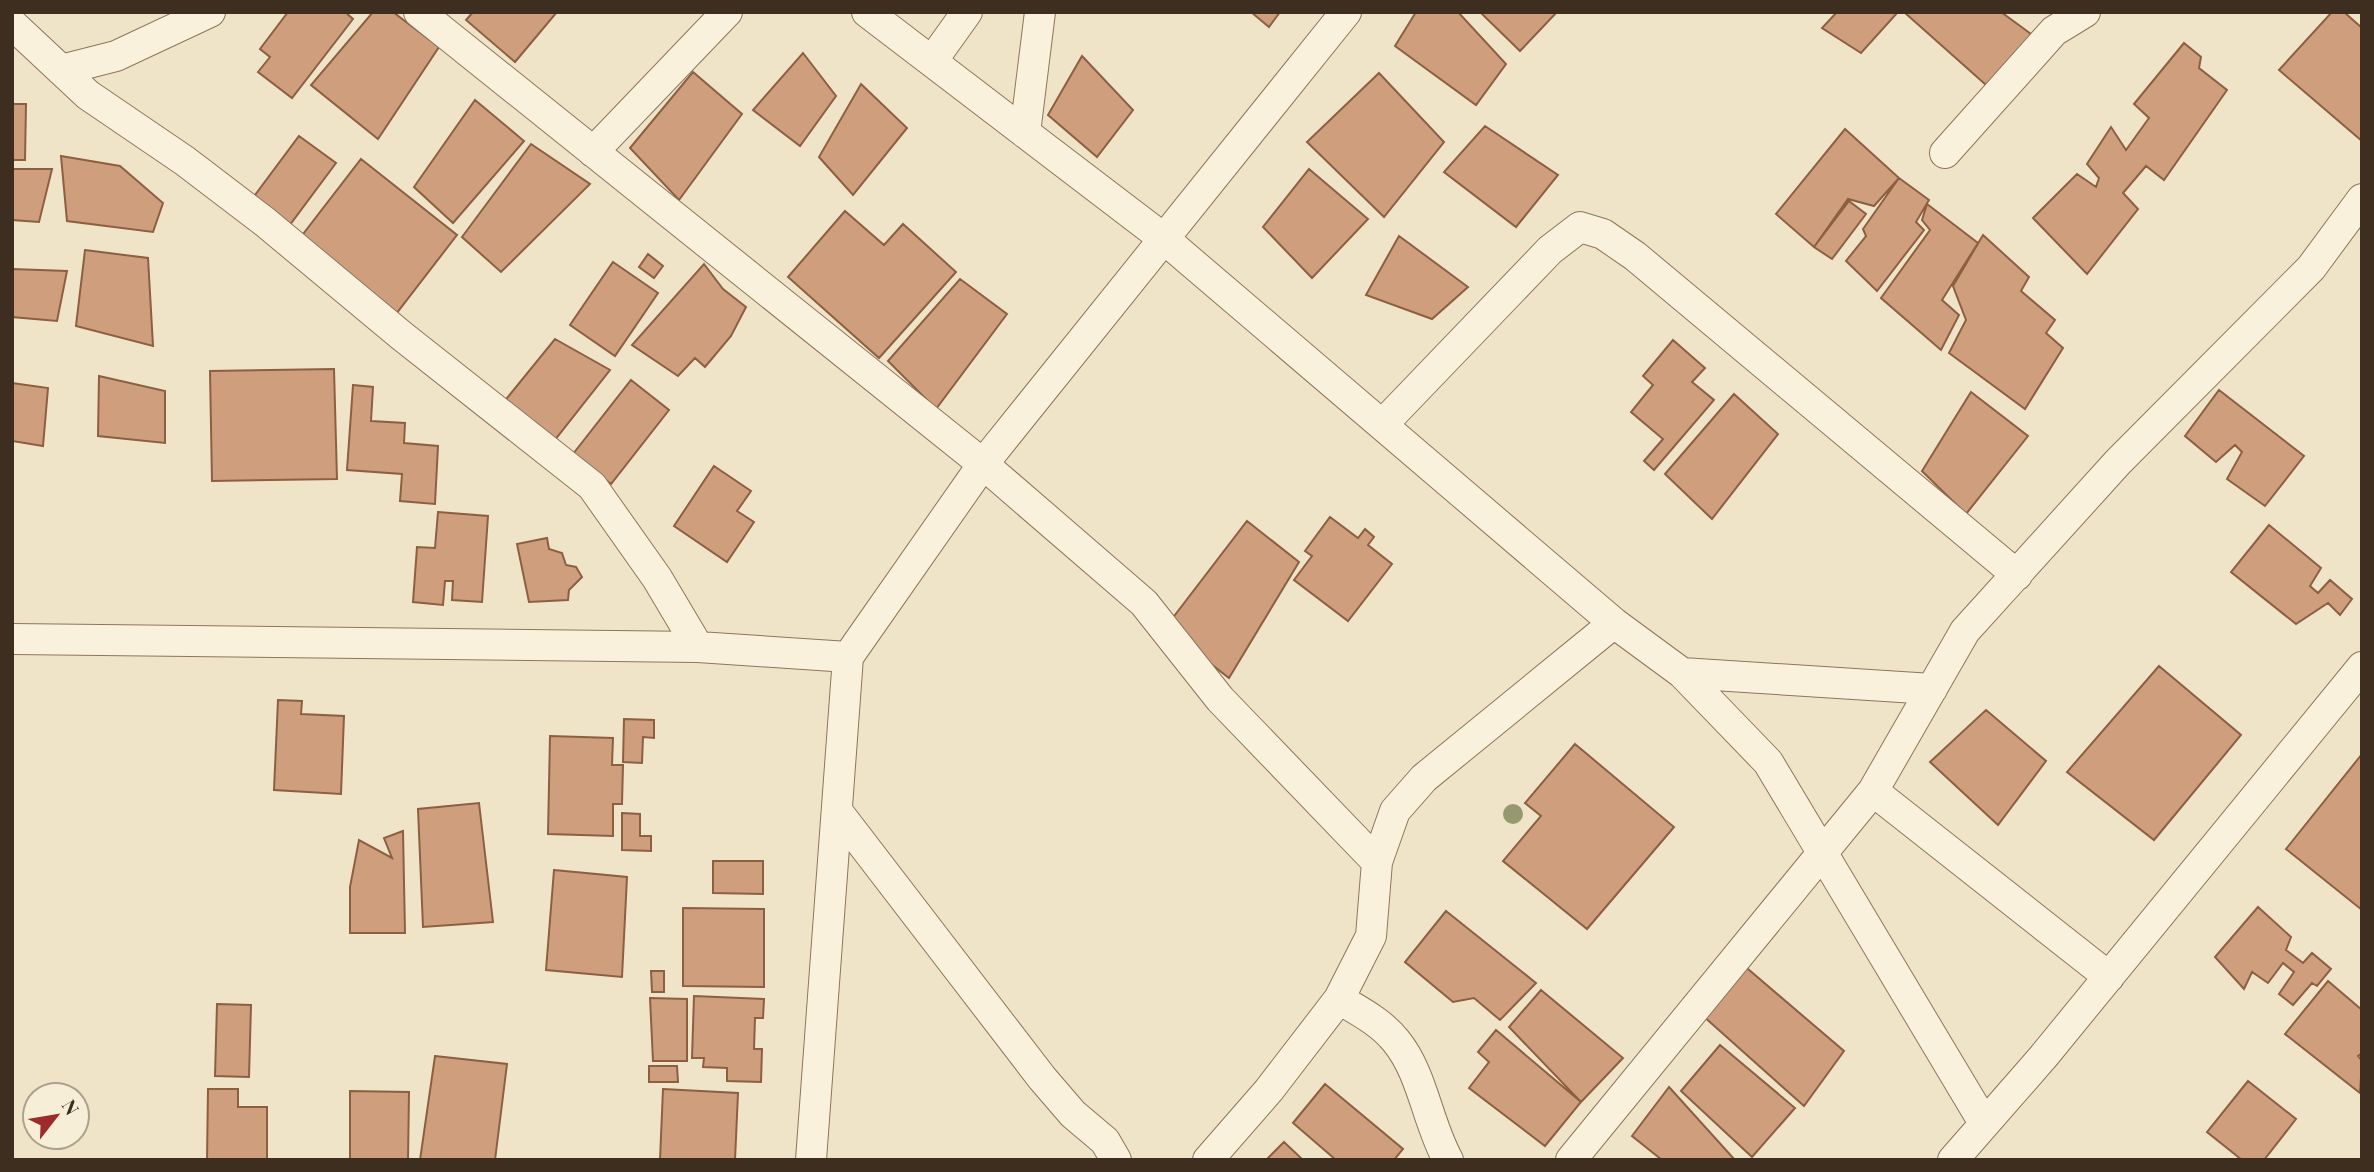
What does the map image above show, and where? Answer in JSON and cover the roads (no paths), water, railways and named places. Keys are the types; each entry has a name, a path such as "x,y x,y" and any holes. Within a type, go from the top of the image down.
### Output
{"street":[{"path":"61,70 116,56 210,12"},
{"path":"419,12 983,464 1144,603 1220,699 1377,862"},
{"path":"593,152 727,12"},
{"path":"867,12 1163,238 1614,623 1682,673 1768,762 1984,1123"},
{"path":"932,61 967,12"},
{"path":"1026,133 1040,12"},
{"path":"811,1160 848,657 983,464 1346,12"},
{"path":"1945,153 2054,31 2085,12"},
{"path":"12,24 88,95 184,161 265,222 402,336 592,486 657,578 698,647"},
{"path":"1571,1160 1873,791 1965,631 2118,461 2311,268 2362,199"},
{"path":"1382,425 1550,250 1580,227 1603,234 1635,256 2017,575"},
{"path":"1208,1160 1269,1090 1339,999 1371,936 1377,862 1395,811 1424,778 1614,623"},
{"path":"12,639 698,647 848,657"},
{"path":"1682,673 1932,689"},
{"path":"1953,1160 2357,683"},
{"path":"1873,791 2109,977"},
{"path":"837,811 1042,1078 1073,1114 1105,1141 1116,1160"},
{"path":"1339,999 1377,1022 1396,1041 1412,1069 1448,1160"}]}
